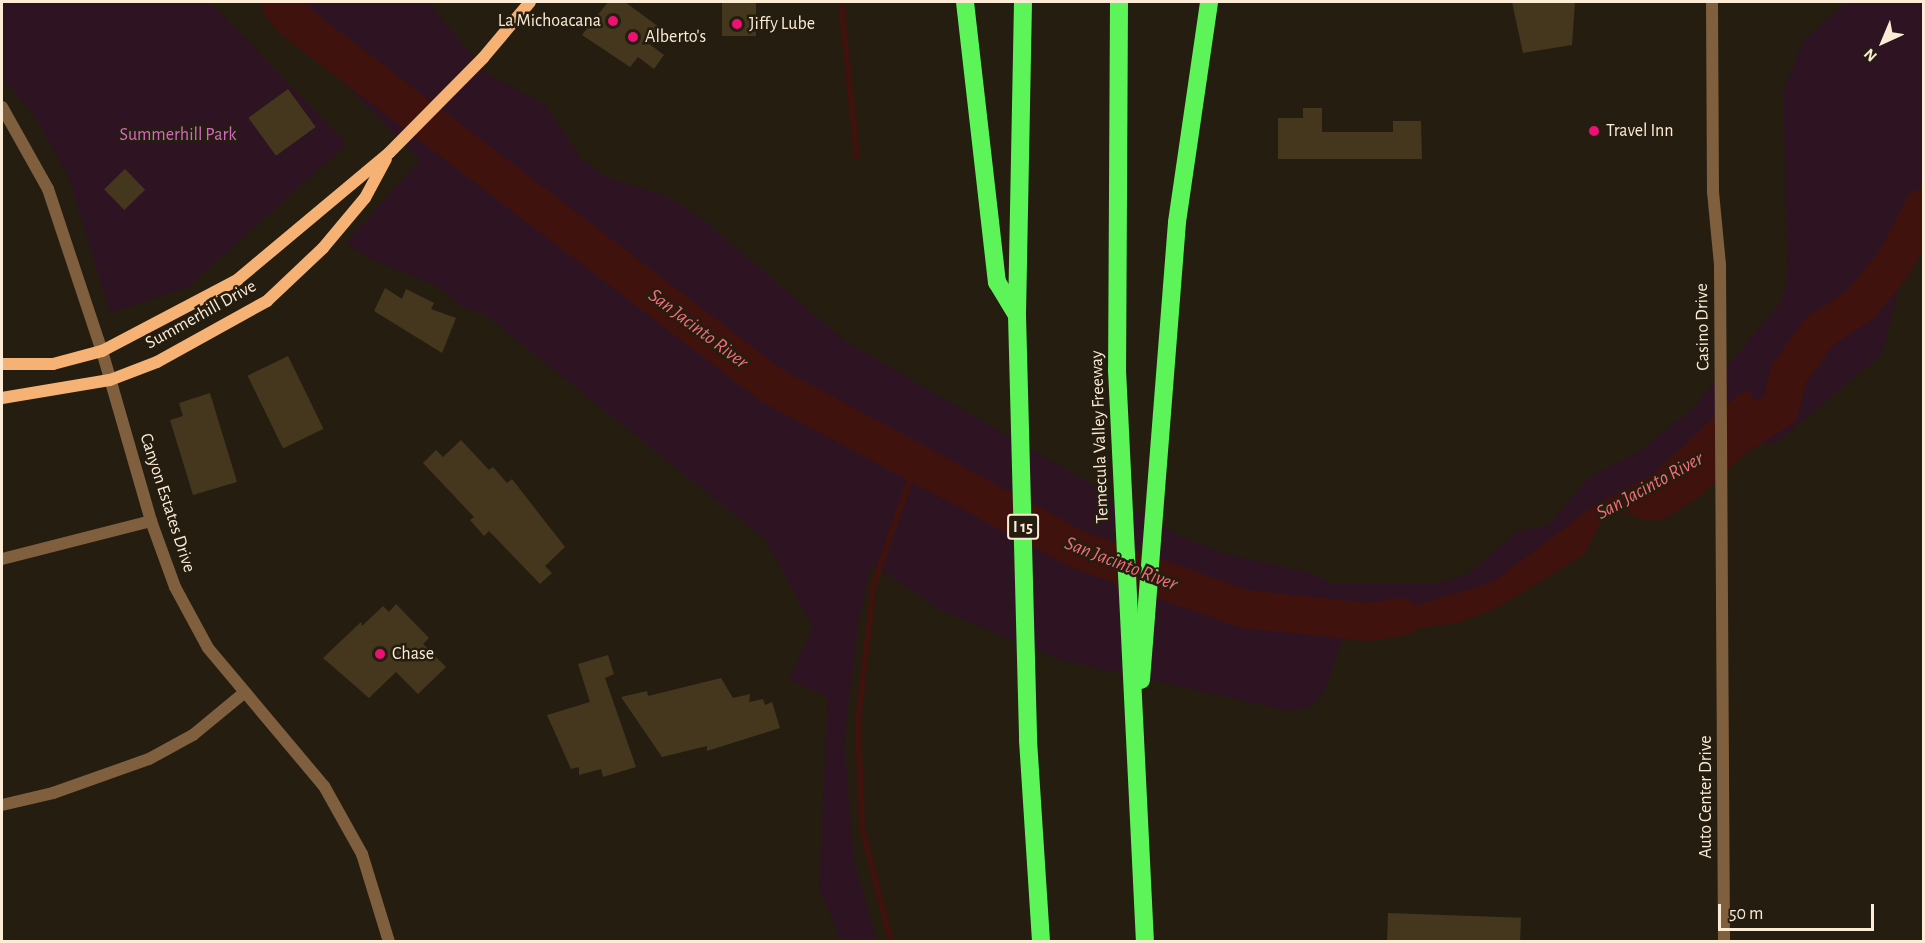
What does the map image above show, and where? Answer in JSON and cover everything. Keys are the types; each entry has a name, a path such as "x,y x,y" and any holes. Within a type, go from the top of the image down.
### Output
{"highway":[{"path":"965,2 997,282 1017,315"},
{"name":"I 15","path":"1023,2 1017,315 1028,740 1041,942"},
{"name":"Temecula Valley Freeway","path":"1119,2 1117,370 1145,942"},
{"path":"1135,760 1177,222 1209,2"}],"main road":[{"name":"Summerhill Drive","path":"2,364 53,364 102,351 237,280 389,153 483,58 530,2"},
{"name":"Summerhill Drive","path":"2,398 110,380 157,362 267,300 323,248 365,198 389,153"}],"street":[{"name":"Casino Drive","path":"1712,2 1713,192 1720,265 1724,652"},
{"name":"Canyon Estates Drive","path":"2,107 48,189 102,351 150,521 175,587 208,648 324,786 362,854 389,942"},
{"path":"2,559 150,521"},
{"name":"Auto Center Drive","path":"1724,652 1724,942"},
{"path":"2,805 53,793 149,759 193,735 245,692"}],"green space":[{"name":"Summerhill Park","path":"2,2 210,2 347,144 188,287 110,313 69,178 35,116 2,78"},
{"path":"264,2 428,2 488,74 546,105 580,157 605,177 666,196 699,216 845,341 1178,535 1223,553 1312,573 1332,584 1433,584 1466,575 1519,531 1549,525 1588,478 1640,451 1692,409 1782,300 1788,276 1783,91 1803,42 1846,2 1923,2 1923,183 1888,254 1865,284 1882,292 1906,261 1882,354 1775,444 1758,442 1761,418 1737,395 1654,474 1595,505 1493,582 1403,609 1351,611 1326,688 1312,706 1290,711 1061,660 942,611 872,564 859,619 844,743 854,860 877,941 841,941 819,888 828,697 789,679 813,628 766,540 483,313 463,308 437,286 366,257 346,242 420,160"}],"water":[{"path":"1923,183 1923,232 1882,292 1869,289 1865,284 1888,254"},
{"path":"1748,391 1758,404 1758,442 1699,497 1664,519 1643,520 1616,509 1604,516 1584,555 1497,608 1457,623 1374,635 1347,626 1351,611 1403,609 1493,582 1595,505 1654,474 1737,395"}],"building":[{"path":"608,2 625,2 659,27 648,43 664,55 654,69 638,57 630,67 582,35"},
{"name":"Jiffy Lube","path":"722,2 756,2 756,36 722,36"},
{"path":"1512,2 1575,2 1572,45 1523,53"},
{"path":"288,89 316,127 276,156 248,118"},
{"path":"1303,108 1322,108 1322,132 1393,132 1393,121 1421,121 1422,159 1278,159 1278,118 1303,118"},
{"path":"125,169 145,190 124,210 104,189"},
{"path":"385,288 402,299 406,289 434,303 431,309 456,318 442,353 374,311"},
{"path":"288,356 324,429 283,449 248,376"},
{"path":"210,393 237,482 193,495 170,420 183,416 179,403"},
{"path":"461,440 489,470 493,467 507,483 512,479 565,547 545,566 552,573 540,584 489,531 484,536 470,520 474,517 423,463 436,450 443,457"},
{"name":"Chase","path":"396,604 429,638 423,644 446,667 418,694 396,672 369,698 323,658 361,622 362,626 383,606 389,612"},
{"path":"608,655 614,674 605,678 636,767 603,777 601,769 579,775 579,767 571,769 547,715 590,702 578,664"},
{"path":"721,678 733,698 750,694 749,702 763,699 765,705 772,702 780,728 707,751 707,746 662,757 621,697 647,691 648,696"},
{"path":"1388,913 1521,918 1520,942 1387,942"}],"waterway":[{"name":"San Jacinto River","path":"280,2 292,19 771,385 1079,550 1245,609 1369,622 1401,617"},
{"path":"841,2 857,156"},
{"name":"San Jacinto River","path":"1718,448 1780,409 1789,374 1819,332 1861,304 1895,262 1924,207"},
{"path":"891,942 862,827 858,721 874,583 916,463"}],"place":[{"name":"La Michoacana","path":"613,21"},
{"name":"Jiffy Lube","path":"737,24"},
{"name":"Alberto's","path":"633,37"},
{"name":"Travel Inn","path":"1594,131"},
{"name":"Chase","path":"380,654"}]}
